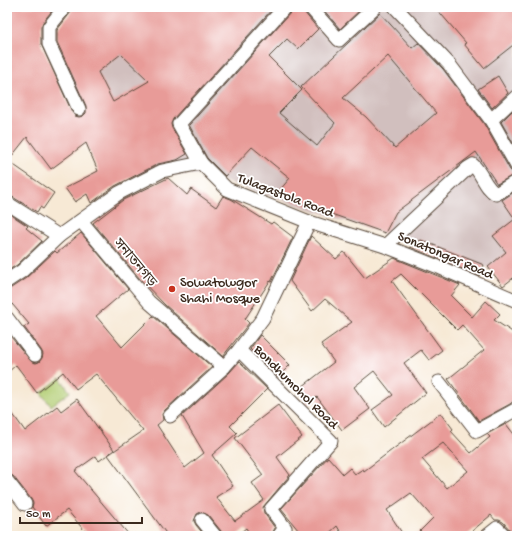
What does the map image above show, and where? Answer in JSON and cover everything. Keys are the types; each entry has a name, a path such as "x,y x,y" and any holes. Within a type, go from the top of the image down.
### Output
{"street":[{"path":"66,7 49,27 49,44 78,109"},
{"name":"Tulagastola Road","path":"285,7 179,124 201,163 227,189 309,222 362,239"},
{"path":"310,7 339,40 375,7"},
{"path":"395,7 450,64 491,120 517,166"},
{"path":"491,120 517,96"},
{"path":"7,281 22,271 59,236 119,193 162,171 201,163"},
{"path":"385,246 472,165 478,170 492,192 496,194 517,181"},
{"path":"7,204 59,236"},
{"name":"সনাতনগড়","path":"81,221 149,302 224,367"},
{"path":"170,416 224,367 240,350 263,318 309,222"},
{"name":"Sonatongar Road","path":"362,239 385,246 441,268 517,301"},
{"path":"7,318 35,355"},
{"name":"Bondhumohol Road","path":"240,350 331,441 271,509 285,528 279,536"},
{"path":"439,382 477,432 517,409"},
{"path":"7,481 25,504"},
{"path":"202,520 215,536"},
{"path":"487,536 497,528 505,536"}],"shaded area":[{"path":"96,7 517,7 517,268 507,274 205,175 120,175 99,126 52,63"}],"green space":[{"path":"60,378 70,392 51,406 41,393"}],"building":[{"path":"7,7 55,7 43,22 41,27 41,44 72,112 75,116 79,117 86,113 86,106 57,42 57,30 71,12 73,7 274,7 173,119 171,124 172,128 187,154 177,160 158,164 115,186 91,203 87,194 75,202 65,188 98,171 86,143 51,169 27,137 8,161 54,193 43,209 40,207 37,212 7,195","holes":["121,54 149,81 113,102 98,72"]},
{"path":"293,7 302,7 304,12 318,29 298,49 287,39 269,57 302,90 279,113 317,146 335,123 301,87 380,13 412,48 418,43 443,69 484,124 510,170 515,174 497,184 476,152 396,212 385,233 289,199 279,191 290,178 252,147 225,176 207,158 189,125 291,12","holes":["388,56 436,113 395,148 366,117 343,98"]},
{"path":"321,7 363,7 340,29"},
{"path":"435,7 517,7 517,42 484,68 464,44 466,43"},
{"path":"498,76 508,93 492,108 478,89"},
{"path":"512,111 517,117 517,150 501,122"},
{"path":"168,178 187,195 191,189 216,207 223,196 231,199 271,224 273,222 293,237 271,282 270,281 245,319 249,323 223,356 165,305 140,279 93,223 123,200"},
{"path":"517,190 517,275 503,286 488,267 506,252 493,236 515,219 502,200"},
{"path":"7,212 28,226 26,228 42,241 17,265 7,271"},
{"path":"81,233 128,289 96,316 122,347 153,316 212,367 165,410 162,414 163,420 157,425 185,468 204,453 182,416 239,362 267,389 230,426 237,433 212,455 233,486 216,497 235,521 264,500 252,483 263,475 235,438 278,405 302,437 277,457 290,475 263,507 264,513 275,528 271,536 251,536 246,528 236,536 223,536 221,531 208,515 201,512 197,514 194,521 205,536 168,536 108,455 143,431 96,374 76,389 63,372 37,393 16,365 7,373 7,340 11,337 32,362 39,362 43,354 24,327 29,324 7,298 7,289 26,278 55,251 57,253"},
{"path":"311,236 336,259 344,252 365,278 394,258 460,285 451,296 472,317 486,301 500,314 494,320 517,335 517,398 510,404 479,421 448,379 484,350 462,325 457,330 401,274 392,281 442,350 429,360 421,350 404,363 426,393 384,427 372,410 393,395 374,371 354,387 370,409 342,430 317,397 308,404 298,390 334,362 321,344 352,322 325,299 312,311 290,281"},
{"path":"421,240 484,265 479,276 410,247"},
{"path":"260,335 290,365 278,377 250,349"},
{"path":"77,399 114,450 99,461 96,456 75,471 130,536 89,536 67,510 46,526 32,507 33,503 31,499 13,476 7,473 7,406 25,431 57,406 61,411"},
{"path":"441,413 453,429 451,431 471,453 490,437 487,434 506,424 517,438 517,536 513,536 511,531 503,522 495,520 491,515 466,536 415,536 433,518 411,493 387,510 404,536 343,536 337,526 326,536 303,536 281,509 328,457 343,474 350,468 355,474 363,469 364,471","holes":["443,443 468,471 447,488 422,459"]}],"place":[{"name":"Sowatowgor Shahi Mosque","path":"172,289"}]}
